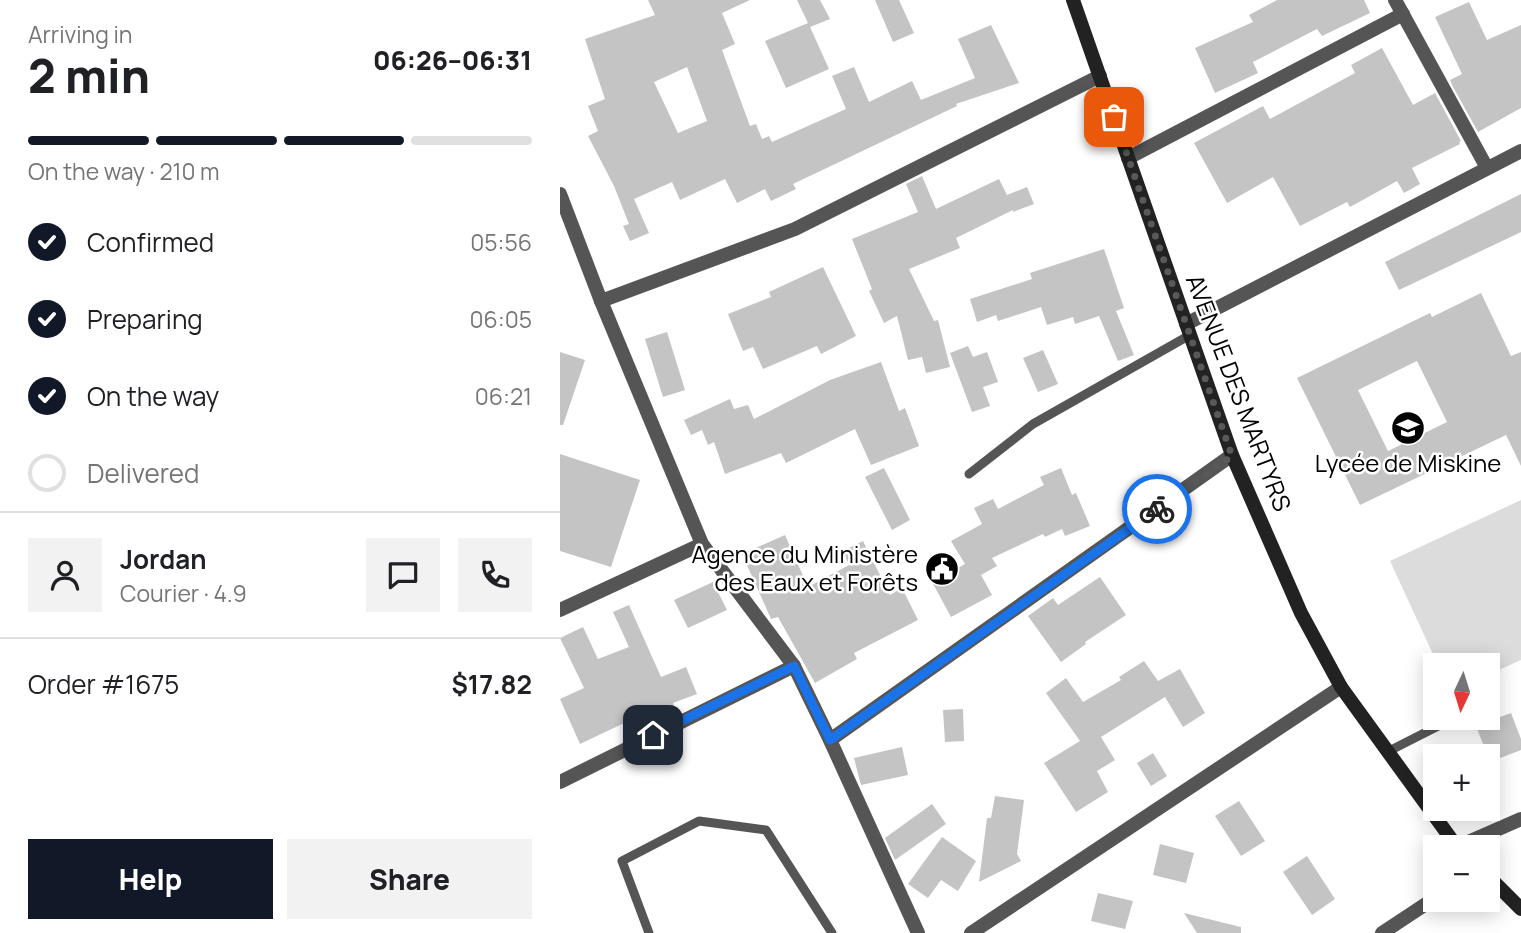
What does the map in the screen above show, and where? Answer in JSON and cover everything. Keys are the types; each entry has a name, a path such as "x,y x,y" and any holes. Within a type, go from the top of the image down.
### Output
{"main road":[{"name":"AVENUE DES MARTYRS","path":"1073,0 1232,456 1301,613 1341,687 1448,835"},
{"path":"1500,888 1521,909"}],"street":[{"path":"1395,0 1486,168"},
{"path":"1128,158 1403,14"},
{"path":"601,301 795,229 1100,76"},
{"path":"1188,330 1521,151"},
{"path":"560,194 601,301 702,544 794,666 918,933"},
{"path":"830,740 1232,456"},
{"path":"560,610 702,544"},
{"path":"560,782 794,666"},
{"path":"971,933 1341,687"},
{"path":"1484,835 1521,819"},
{"path":"1382,933 1423,906"}],"lane":[{"path":"969,474 1033,424 1188,330"},
{"path":"1387,752 1430,730"},
{"path":"649,933 622,861 699,821 766,830 832,933"}],"shaded area":[{"path":"1521,500 1521,660 1500,670 1500,653 1432,653 1390,561"}],"building":[{"path":"648,0 750,0 722,13 735,44 722,50 750,126 756,124 762,139 769,136 772,142 846,109 832,76 854,67 869,102 912,81 921,100 975,78 958,39 991,25 1019,83 956,104 957,106 793,184 796,189 771,201 765,189 737,203 725,179 680,200 672,182 634,199 649,233 630,241 623,226 629,224 614,186 588,136 598,131 588,106 605,99 585,39 655,15","holes":["687,67 707,121 678,133 654,82"]},
{"path":"797,0 820,0 830,19 810,27 829,69 786,88 765,41 808,23"},
{"path":"875,0 899,0 914,33 893,42"},
{"path":"1277,0 1364,0 1370,13 1322,36 1317,29 1253,62 1258,73 1215,93 1195,48 1253,22 1249,15"},
{"path":"1469,2 1487,40 1521,25 1521,108 1478,132 1450,80 1462,74 1435,17"},
{"path":"1382,48 1413,105 1435,93 1461,141 1460,144 1412,168 1420,184 1404,193 1397,181 1350,207 1347,202 1300,226 1273,177 1227,203 1194,143 1263,106 1270,119 1355,73 1351,65"},
{"path":"922,176 936,209 999,179 1007,195 1027,187 1034,204 1013,210 956,238 960,248 909,269 934,321 938,320 950,367 926,373 922,357 908,360 897,316 884,323 869,291 872,289 852,239 918,212 906,184"},
{"path":"1521,194 1521,232 1399,290 1385,262"},
{"path":"1104,249 1124,308 1116,311 1134,355 1118,361 1099,316 1075,324 1073,317 1047,325 1041,307 998,321 996,315 977,322 970,299 1032,279 1030,273"},
{"path":"823,267 856,336 821,354 817,346 763,369 753,347 743,351 728,314 771,297 769,292"},
{"path":"1481,293 1511,356 1521,352 1521,466 1506,435 1360,505 1297,378 1430,313 1432,317","holes":["1417,361 1447,422 1388,451 1358,390"]},
{"path":"667,332 685,390 663,397 645,339"},
{"path":"968,346 973,357 987,352 998,382 983,387 990,406 972,412 950,353"},
{"path":"1043,350 1058,384 1038,392 1023,358"},
{"path":"560,352 585,360 563,425 560,425"},
{"path":"881,362 899,411 905,408 919,446 871,465 855,429 786,463 781,453 725,474 714,442 708,445 702,430 691,435 684,420 730,399 734,409 748,405 754,419 830,380"},
{"path":"560,454 640,480 611,567 560,551"},
{"path":"884,468 910,520 892,530 865,477"},
{"path":"1061,468 1072,495 1076,493 1090,526 1065,536 1062,529 1045,537 1043,534 992,558 997,566 981,575 992,595 951,617 932,582 965,564 951,541 982,524 974,508 993,499 998,509 1044,485 1040,477"},
{"path":"785,535 808,587 849,565 843,551 863,541 890,595 902,588 918,620 854,653 857,659 815,683 778,617 771,619 742,554"},
{"path":"1100,577 1126,615 1085,642 1086,644 1061,662 1028,616 1053,598 1058,605"},
{"path":"713,582 727,610 688,628 674,600"},
{"path":"629,605 661,677 686,667 697,694 673,703 676,710 661,717 656,708 580,744 560,699 584,688 560,638 583,627 598,659 629,647 613,612"},
{"path":"1144,661 1158,681 1180,669 1205,713 1183,727 1165,697 1101,737 1115,760 1097,771 1108,792 1076,812 1044,763 1080,741 1046,693 1066,678 1083,702 1121,680 1119,677"},
{"path":"963,709 964,741 945,742 943,710"},
{"path":"1511,713 1521,739 1521,750 1500,758 1500,744 1483,744 1478,730 1500,730 1500,717"},
{"path":"902,747 908,775 861,785 854,758"},
{"path":"1153,753 1167,776 1151,786 1137,763"},
{"path":"995,796 1024,800 1017,854 1021,861 979,882 987,818 991,818"},
{"path":"1239,801 1265,841 1241,856 1215,816"},
{"path":"932,804 946,824 895,860 885,838"},
{"path":"942,837 976,861 958,891 941,880 928,898 908,884"},
{"path":"1160,844 1194,853 1186,883 1153,875"},
{"path":"1307,856 1335,899 1312,915 1283,872"},
{"path":"1098,893 1133,901 1125,929 1091,921"},
{"path":"1184,913 1241,927 1241,933 1197,933"}],"way so far":[{"path":"1114,117 1232,456 1157,509"}],"place":[{"name":"Lycée de Miskine","path":"1408,428"},
{"name":"Agence du Ministère des Eaux et Forêts","path":"942,569"}],"route":[{"path":"653,735 794,666 830,740 1157,509"}]}
